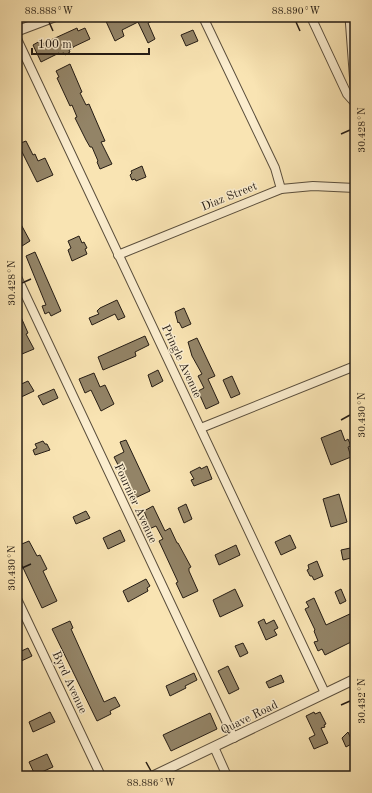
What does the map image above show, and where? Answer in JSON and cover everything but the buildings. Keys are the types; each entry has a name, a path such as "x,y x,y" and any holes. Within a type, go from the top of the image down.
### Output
{"street":[{"path":"17,31 54,17"},
{"path":"203,17 275,168 281,189"},
{"path":"311,17 347,94 355,103"},
{"path":"350,17 355,84"},
{"name":"Pringle Avenue","path":"17,39 325,693"},
{"name":"Diaz Street","path":"118,255 281,189 313,186 355,188"},
{"name":"Fournier Avenue","path":"17,277 234,738"},
{"path":"200,428 355,366"},
{"name":"Byrd Avenue","path":"17,599 102,776"},
{"name":"Quave Road","path":"153,776 355,679"},
{"path":"214,747 227,776"}]}
